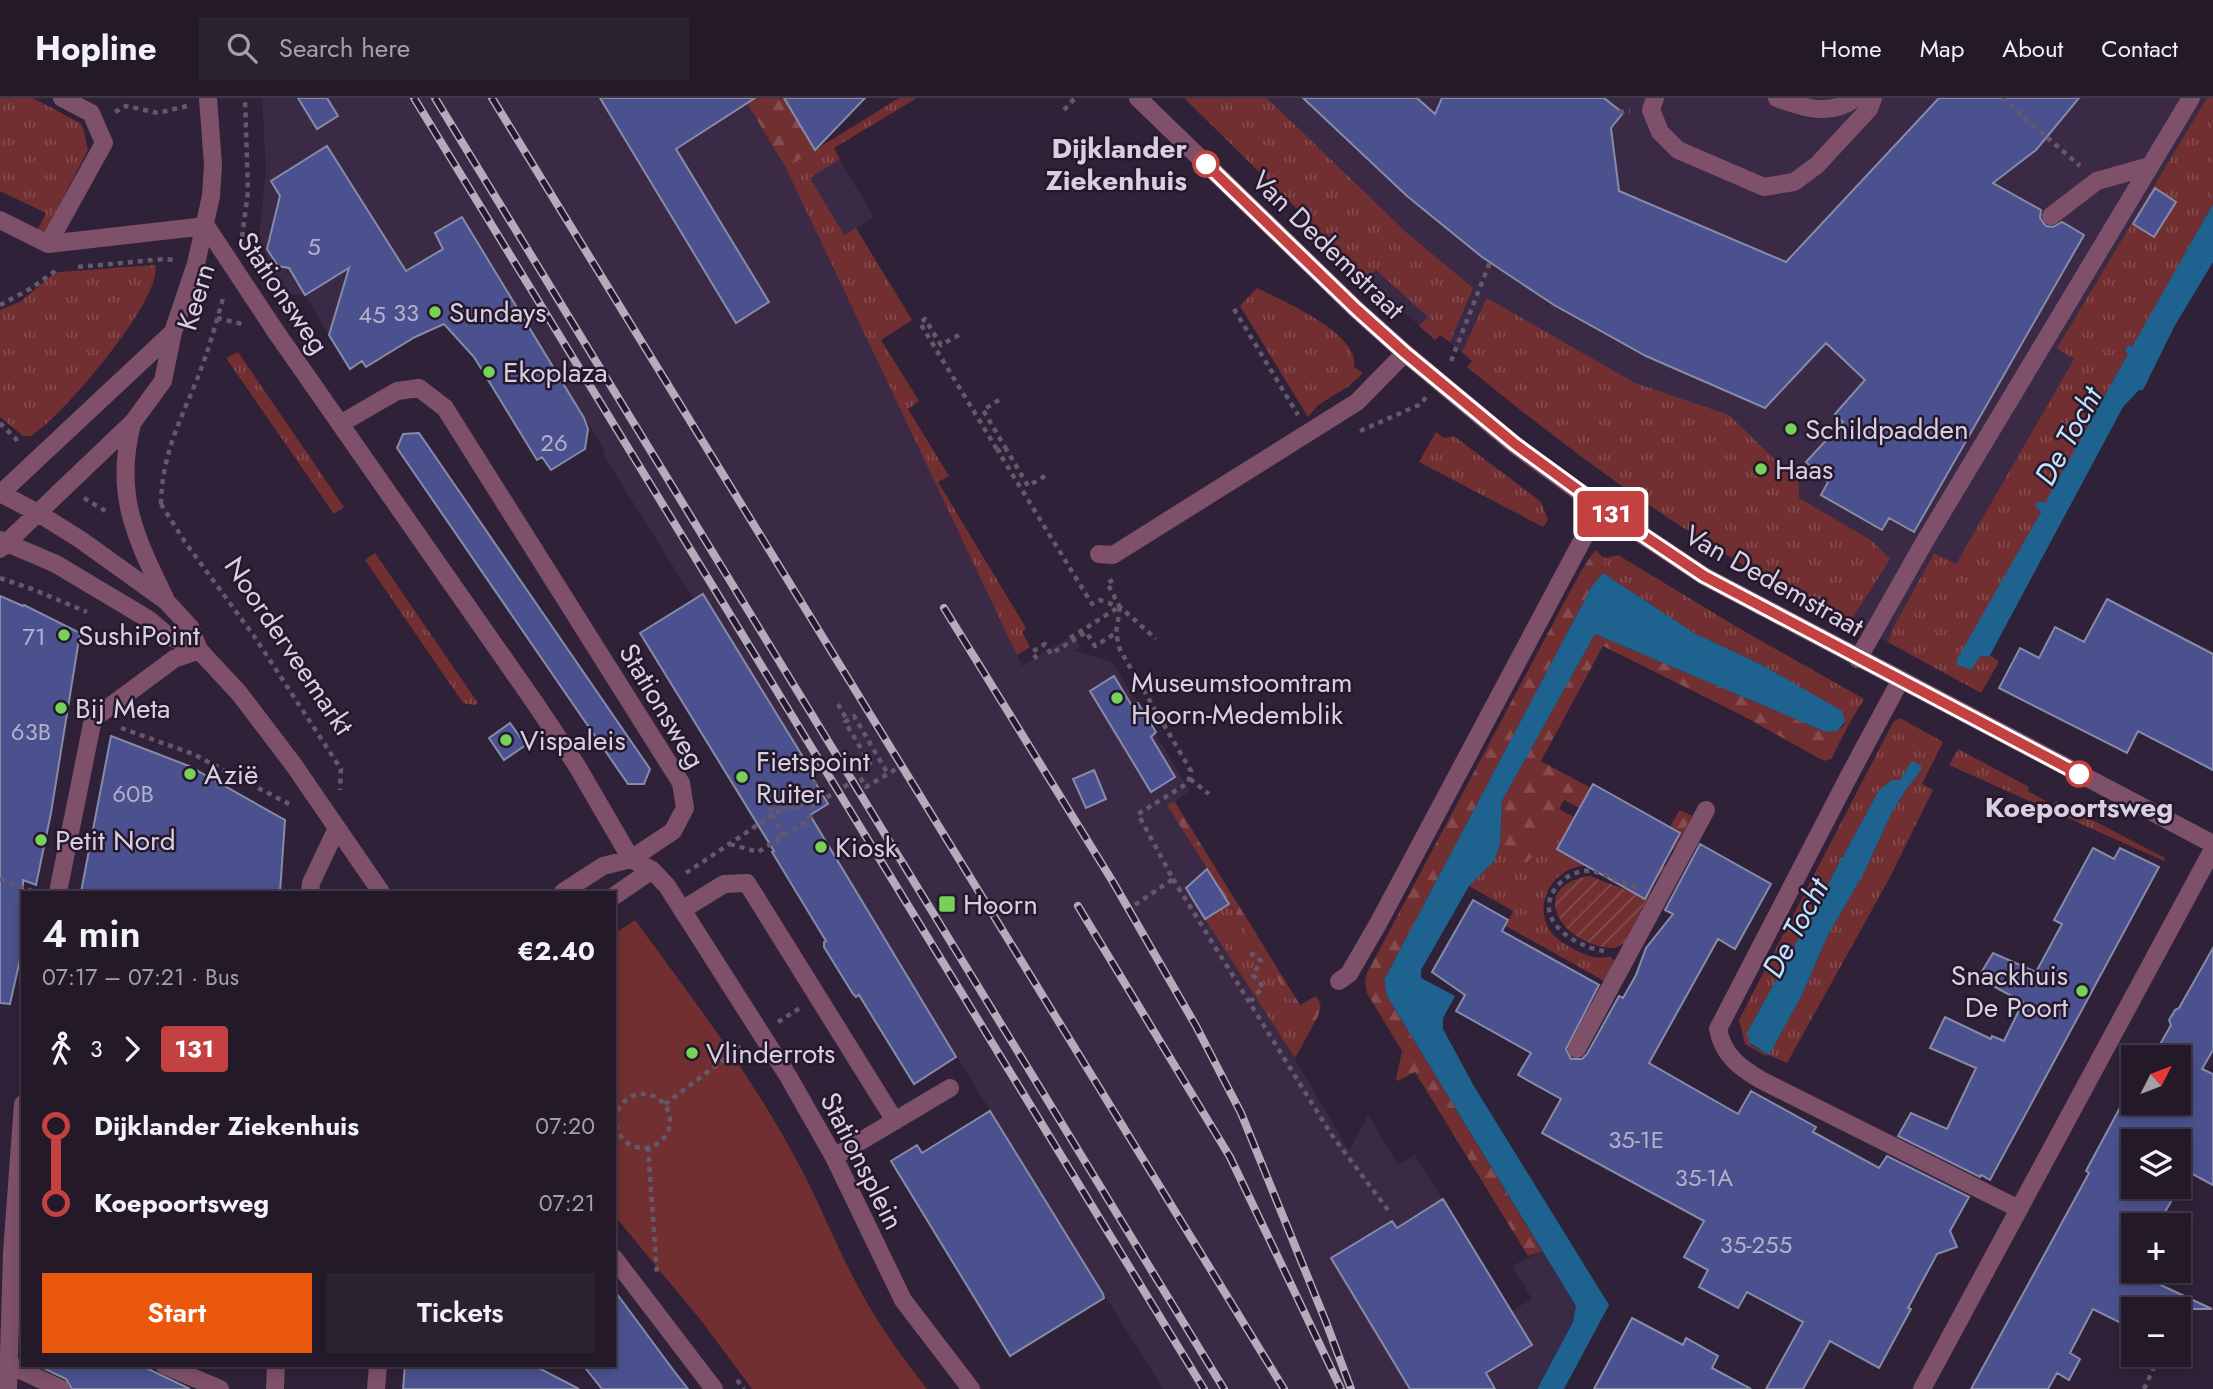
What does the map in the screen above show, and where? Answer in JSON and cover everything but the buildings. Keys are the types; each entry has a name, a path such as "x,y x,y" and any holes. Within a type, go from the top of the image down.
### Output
{"street":[{"path":"48,244 104,143 91,113 62,98"},
{"name":"Van Dedemstraat","path":"1139,98 1356,309 1405,353 1515,444 1600,506 1704,576 2213,846"},
{"path":"1655,98 1651,110 1660,132 1678,150 1764,187 1794,182 1817,165 1869,109 1873,98"},
{"path":"1777,98 1809,110 1846,105 1856,98"},
{"path":"1858,659 1925,541 2191,98"},
{"name":"Keern","path":"2,544 133,422 163,381 173,332 206,226 213,165 208,100"},
{"path":"2051,216 2097,181 2150,166"},
{"path":"0,220 48,244 206,226"},
{"name":"Stationsweg","path":"206,226 340,425 535,703 577,766 631,859 673,831 685,808 681,782 444,408 419,387 397,391 340,425"},
{"name":"Keern","path":"0,494 173,332"},
{"path":"1098,554 1113,555 1357,402 1405,353"},
{"path":"133,422 126,448 128,510 166,601"},
{"path":"0,494 38,513 81,540 166,601 190,627 199,650 239,693 293,764 380,891"},
{"path":"1339,981 1349,974 1379,922 1600,506"},
{"path":"2,544 57,564 148,619 167,635 199,650"},
{"path":"58,891 93,719 174,659 199,650"},
{"path":"1900,681 1718,1029 1720,1040 1732,1060 1760,1080 2019,1209"},
{"path":"1577,1049 1706,810"},
{"path":"310,891 311,883 337,828"},
{"path":"1922,1389 2213,846"},
{"path":"566,891 603,866 631,859"},
{"name":"Stationsplein","path":"631,859 652,870 667,886 788,1076 834,1157 903,1300 971,1389"},
{"path":"616,895 652,870"},
{"path":"682,910 724,884 747,883 895,1121"},
{"path":"834,1157 950,1088"},
{"path":"8,1389 16,1302 21,1161"},
{"path":"616,1261 714,1389"},
{"path":"10,1365 61,1389"},
{"path":"169,1367 220,1389"},
{"path":"275,1389 276,1367"},
{"path":"376,1389 378,1367"}],"path":[{"name":"Keern","path":"161,504 161,481 169,450 205,360 242,239 248,192 245,98"},
{"path":"1065,110 1075,98"},
{"path":"2001,98 2097,181"},
{"path":"94,122 126,106 158,113 208,100"},
{"path":"0,305 30,289 57,269 165,259 196,264"},
{"path":"1439,382 1451,360 1490,262"},
{"path":"1234,309 1309,433"},
{"path":"959,335 941,345 925,319 920,323 1092,604 1100,600 1120,607 1156,639"},
{"path":"999,400 983,410 1005,447 1028,485 1045,476"},
{"path":"998,452 1005,447"},
{"name":"Noorderveemarkt","path":"161,504 185,542 254,636 341,769 337,828"},
{"path":"0,578 32,589"},
{"path":"1120,607 1116,633 1119,650 1191,771 1188,783 1138,814 1173,878 1331,1134 1388,1210"},
{"path":"1057,647 1120,607"},
{"path":"1037,659 1032,652 1045,644 1051,654 1086,632 1095,646 1116,633"},
{"path":"838,704 848,720"},
{"path":"871,765 845,722 854,716 888,774"},
{"path":"93,719 193,754 301,810"},
{"path":"730,844 758,852 809,820 813,806 852,781 860,777 866,787 896,769"},
{"path":"1190,779 1209,794"},
{"path":"784,836 769,810 818,781 795,795 802,807"},
{"path":"667,886 789,804 794,811 813,800"},
{"path":"1629,952 1598,951 1574,942 1550,917 1548,908 1552,892 1568,876 1584,871 1598,872 1631,886 1659,883 1669,877"},
{"path":"1126,911 1173,878"},
{"path":"0,879 31,891"},
{"path":"1250,954 1256,955 1261,961 1253,975 1263,987 1251,1001"},
{"path":"664,1104 737,1049"},
{"path":"636,1094 656,1097 670,1114 666,1135 658,1143 648,1147 628,1143 621,1136 616,1108 636,1094"},
{"path":"648,1147 657,1276"},
{"path":"2144,1389 2154,1367"},
{"path":"736,1379 744,1389"}],"shaded area":[{"path":"262,98 762,98 799,160 828,141 874,217 856,229 912,320 881,340 919,401 908,409 949,476 938,482 1026,628 1022,632 1030,647 1017,655 1022,666 1073,635 1080,647 1075,651 1112,662 1190,791 1175,801 1300,1005 1316,996 1321,1002 1321,1009 1295,1059 1349,1151 1368,1115 1398,1165 1415,1155 1512,1311 1532,1299 1512,1266 1542,1251 1576,1306 1573,1322 1536,1389 1163,1389 957,1057 929,1074 860,995 856,997 825,946 826,941 773,851 640,633 694,600 462,218 451,246 344,309 337,326 330,330 329,335 305,295 288,294 283,290 259,239 266,169"},
{"name":"Dijklander Ziekenhuis","path":"1184,98 2213,98 1949,676 1850,622 1650,505 1467,367 1472,361 1441,335 1435,340 1367,278"}],"green space":[{"path":"0,98 33,98 83,127 88,150 43,233 38,229 46,213 0,191"},
{"path":"744,98 784,98 815,150 786,168"},
{"path":"899,98 917,98 834,148 840,159 810,178 844,235 856,228 912,320 881,340 919,401 908,409 949,476 938,482 1026,628 1022,632 1030,647 1017,655 786,168"},
{"path":"1184,98 1267,98 1407,233 1473,288 1450,342 1440,335 1435,340 1419,326 1428,317 1376,270 1367,278"},
{"path":"2207,98 2213,98 2213,204 2132,348 2129,346 2128,354 2045,504 2038,501 2041,511 1980,656 1990,655 1999,662 1981,693 1888,642 1892,630 1934,553 1956,564 2074,359 2057,348"},
{"path":"155,265 153,281 144,303 128,329 86,383 45,425 31,436 23,436 0,417 0,310 20,302 59,272"},
{"path":"1257,288 1333,331 1345,342 1353,355 1354,367 1363,373 1349,386 1318,405 1308,417 1240,306"},
{"path":"1487,298 1635,383 1729,415 1799,483 1799,498 1872,541 1890,559 1850,622 1733,559 1666,517 1579,455 1467,367 1472,361 1462,352"},
{"path":"238,352 344,507 334,514 226,358"},
{"path":"1436,432 1444,438 1454,436 1541,502 1548,520 1543,527 1419,462"},
{"path":"1595,550 1605,559 1603,573 1592,586 1384,980 1387,996 1542,1251 1528,1256 1415,1072 1398,1081 1396,1079 1402,1051 1367,993 1365,981 1581,571"},
{"path":"375,553 478,703 463,703 365,560"},
{"path":"1618,555 1864,699 1849,724 1845,722 1841,711 1764,666 1694,633 1603,573 1604,556 1606,558"},
{"path":"1595,634 1826,732 1843,727 1845,722 1849,724 1831,759 1824,761 1745,717 1603,646 1541,761 1668,830 1679,811 1692,816 1674,849 1665,852 1564,800 1533,856 1527,862 1520,862 1505,853 1500,844 1502,801"},
{"path":"1900,718 1943,742 1922,784 1933,790 1889,879 1787,1063 1769,1055 1802,995 1828,935 1864,873 1891,814 1922,769 1879,790 1747,1033 1751,1045 1767,1054 1766,1056 1745,1044 1739,1020 1889,730 1894,721"},
{"path":"1958,749 2029,787 2028,791 2053,805 2056,801 2165,858 2164,861 1949,765"},
{"path":"1174,801 1300,1005 1316,996 1319,1001 1320,1010 1310,1031 1167,805"},
{"path":"1559,809 1666,867 1657,879 1648,881 1605,868 1578,867 1558,877 1551,886 1544,906 1549,929 1562,942 1579,952 1595,957 1611,957 1614,961 1604,981 1506,926 1513,911 1469,886 1494,861 1500,844 1505,853 1520,862 1533,856"},
{"path":"1590,876 1626,890 1651,892 1624,943 1615,948 1580,938 1567,928 1558,916 1555,904 1558,892 1570,882"},
{"path":"1229,904 1310,1031 1295,1058 1205,919"},
{"path":"635,920 721,1038 780,1131 868,1305 927,1389 752,1389 703,1323 616,1217 616,933"}],"water":[{"path":"2213,204 2213,262 2174,327 2143,390 2139,390 2123,407 1989,657 1980,656 1971,670 1958,665 1956,661 2041,512 2035,506 2038,501 2045,503 2128,354 2125,351 2128,345 2132,347"},
{"path":"1603,573 1694,633 1764,666 1842,711 1845,722 1837,731 1826,732 1595,634 1502,801 1500,844 1494,861 1469,886 1421,970 1421,978 1455,996 1443,1018 1443,1029 1475,1088 1609,1305 1564,1389 1537,1389 1573,1322 1576,1306 1387,996 1384,980 1592,586"},
{"path":"1912,761 1922,769 1891,814 1864,873 1828,935 1802,995 1769,1055 1748,1042 1747,1033 1879,790 1892,780 1900,780"}],"railway":[{"path":"414,98 1204,1389"},
{"path":"435,98 1224,1389"},
{"path":"492,98 1284,1389"},
{"path":"944,608 1113,882 1196,1026 1241,1113 1351,1389"},
{"path":"1078,906 1230,1157 1341,1389"}],"bus line":[{"name":"131","path":"1206,164 1405,353 1515,444 1600,506 1704,576 2079,774"}],"place":[{"name":"Dijklander Ziekenhuis","path":"1206,164"},
{"name":"Sundays","path":"435,312"},
{"name":"Ekoplaza","path":"489,372"},
{"name":"Schildpadden","path":"1791,429"},
{"name":"Haas","path":"1761,469"},
{"name":"SushiPoint","path":"64,635"},
{"name":"Museumstoomtram Hoorn-Medemblik","path":"1117,698"},
{"name":"Bij Meta","path":"61,708"},
{"name":"Vispaleis","path":"506,740"},
{"name":"Azië","path":"190,774"},
{"name":"Koepoortsweg","path":"2079,774"},
{"name":"Fietspoint Ruiter","path":"742,777"},
{"name":"Petit Nord","path":"41,840"},
{"name":"Kiosk","path":"821,847"},
{"name":"Hoorn","path":"947,904"},
{"name":"Snackhuis De Poort","path":"2082,991"},
{"name":"Vlinderrots","path":"692,1053"}],"water label":[{"name":"De Tocht","path":"2068,436"},
{"name":"De Tocht","path":"1795,928"}]}
